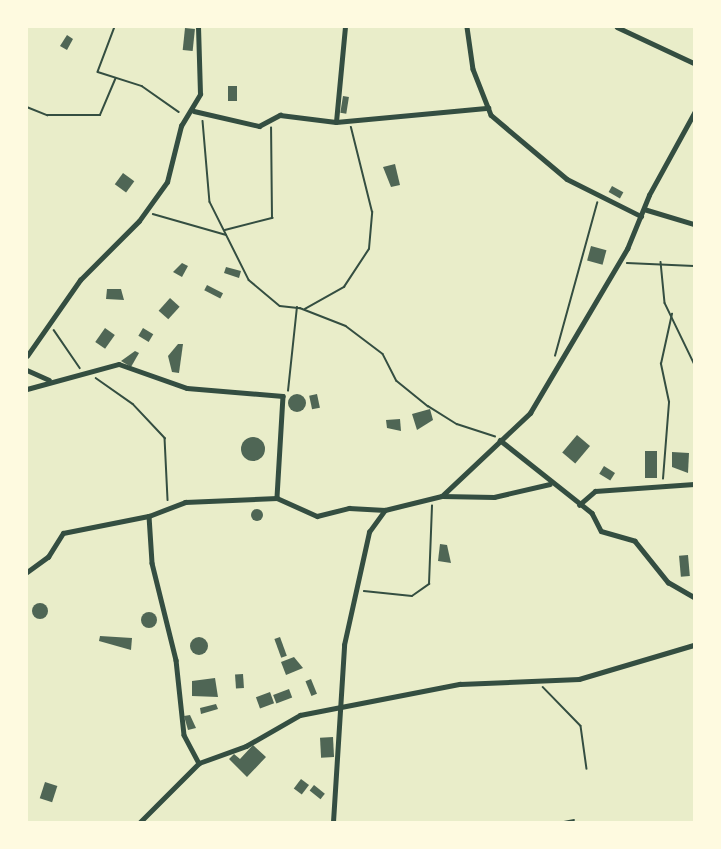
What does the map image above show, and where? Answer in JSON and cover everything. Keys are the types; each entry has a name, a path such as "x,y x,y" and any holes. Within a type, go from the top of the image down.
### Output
{"street":[{"path":"27,356 47,323 144,212 167,182 187,119 194,111 201,84 198,27"},
{"path":"336,122 345,27"},
{"path":"467,27 473,69 488,108 521,144 596,195 641,216"},
{"path":"617,27 694,63"},
{"path":"194,111 246,125 271,124 280,115 336,122 488,108"},
{"path":"442,496 501,439 546,391 617,266 694,113"},
{"path":"644,209 694,224"},
{"path":"27,388 50,380 122,364 187,388 278,394 286,401 277,498"},
{"path":"27,370 50,380"},
{"path":"501,439 550,484 579,505 607,536 635,541 668,582 694,597"},
{"path":"27,572 48,557 63,533 149,516 168,508 277,498 317,516 349,508 385,510 442,496 494,497 550,484"},
{"path":"579,505 595,492 694,484"},
{"path":"333,822 354,590 369,532 385,510"},
{"path":"149,516 152,563 176,660 184,735 199,763"},
{"path":"140,822 199,763 246,746 300,715 342,705 460,684 537,683 579,679 694,645"}],"path":[{"path":"115,27 97,69 115,79 142,86 187,119"},
{"path":"27,106 47,115 100,116 115,79"},
{"path":"202,113 208,195 249,280 280,306 305,309 346,326 383,354 397,381 444,417 501,439"},
{"path":"305,309 344,287 369,249 372,212 349,121"},
{"path":"225,230 272,218 271,124"},
{"path":"551,366 597,218 596,195"},
{"path":"144,212 227,235"},
{"path":"661,262 665,303 672,314 676,336 694,363"},
{"path":"617,266 661,262 694,266"},
{"path":"286,401 297,307"},
{"path":"662,486 669,402 661,364 672,314"},
{"path":"47,323 69,346 85,372 133,404 165,438 168,508"},
{"path":"354,590 412,596 429,584 432,499"},
{"path":"537,683 581,726 587,769"},
{"path":"564,822 574,820"}],"building":[{"path":"185,28 195,29 193,51 183,50"},
{"path":"67,35 73,39 67,50 60,46"},
{"path":"228,86 237,86 237,101 228,101"},
{"path":"343,96 349,97 346,114 340,113"},
{"path":"395,164 400,185 391,187 383,167"},
{"path":"123,173 134,181 126,193 115,184"},
{"path":"612,186 623,192 620,198 609,192"},
{"path":"591,246 606,250 603,265 587,260"},
{"path":"182,263 188,266 182,277 173,272"},
{"path":"226,267 241,271 239,278 224,273"},
{"path":"207,285 223,293 220,299 204,290"},
{"path":"107,289 121,289 124,300 106,299"},
{"path":"170,298 180,307 168,319 159,311"},
{"path":"105,328 115,335 105,349 95,342"},
{"path":"143,328 153,334 149,342 138,336"},
{"path":"178,344 183,344 179,373 172,372 168,356"},
{"path":"135,351 139,353 131,367 121,361"},
{"path":"297,394 303,397 306,403 303,409 297,412 291,409 288,403 291,397"},
{"path":"317,394 320,408 312,409 309,396"},
{"path":"430,409 433,420 417,430 412,414"},
{"path":"400,419 401,431 387,428 386,420"},
{"path":"577,435 590,446 575,464 562,453"},
{"path":"253,437 261,441 265,449 261,457 253,461 245,457 241,449 245,441"},
{"path":"645,451 657,451 657,478 645,478"},
{"path":"672,452 689,453 688,473 672,467"},
{"path":"604,466 615,473 610,481 599,474"},
{"path":"259,509 262,510 262,520 255,521 252,520 251,513 252,510"},
{"path":"440,544 447,545 451,563 438,561"},
{"path":"688,555 690,576 681,577 679,556"},
{"path":"40,603 46,605 48,611 46,617 40,619 34,617 32,611 34,605"},
{"path":"149,612 157,620 149,628 141,620"},
{"path":"100,636 132,638 131,650 99,641"},
{"path":"199,637 205,640 208,646 205,652 199,655 193,652 190,646 193,640"},
{"path":"280,637 287,656 281,658 274,639"},
{"path":"294,657 303,668 286,675 281,662"},
{"path":"243,674 244,688 236,689 235,675"},
{"path":"215,678 218,697 192,696 192,681"},
{"path":"311,679 317,694 311,696 305,681"},
{"path":"289,689 292,697 276,703 273,695"},
{"path":"270,692 274,703 260,708 256,697"},
{"path":"216,704 218,709 201,714 200,708"},
{"path":"190,715 196,728 188,730 184,716"},
{"path":"333,737 334,757 321,758 320,738"},
{"path":"253,745 266,757 247,777 229,759 234,754 240,759"},
{"path":"301,779 309,785 302,795 294,789"},
{"path":"45,782 57,786 52,802 40,798"},
{"path":"314,785 325,794 320,799 310,790"}]}
